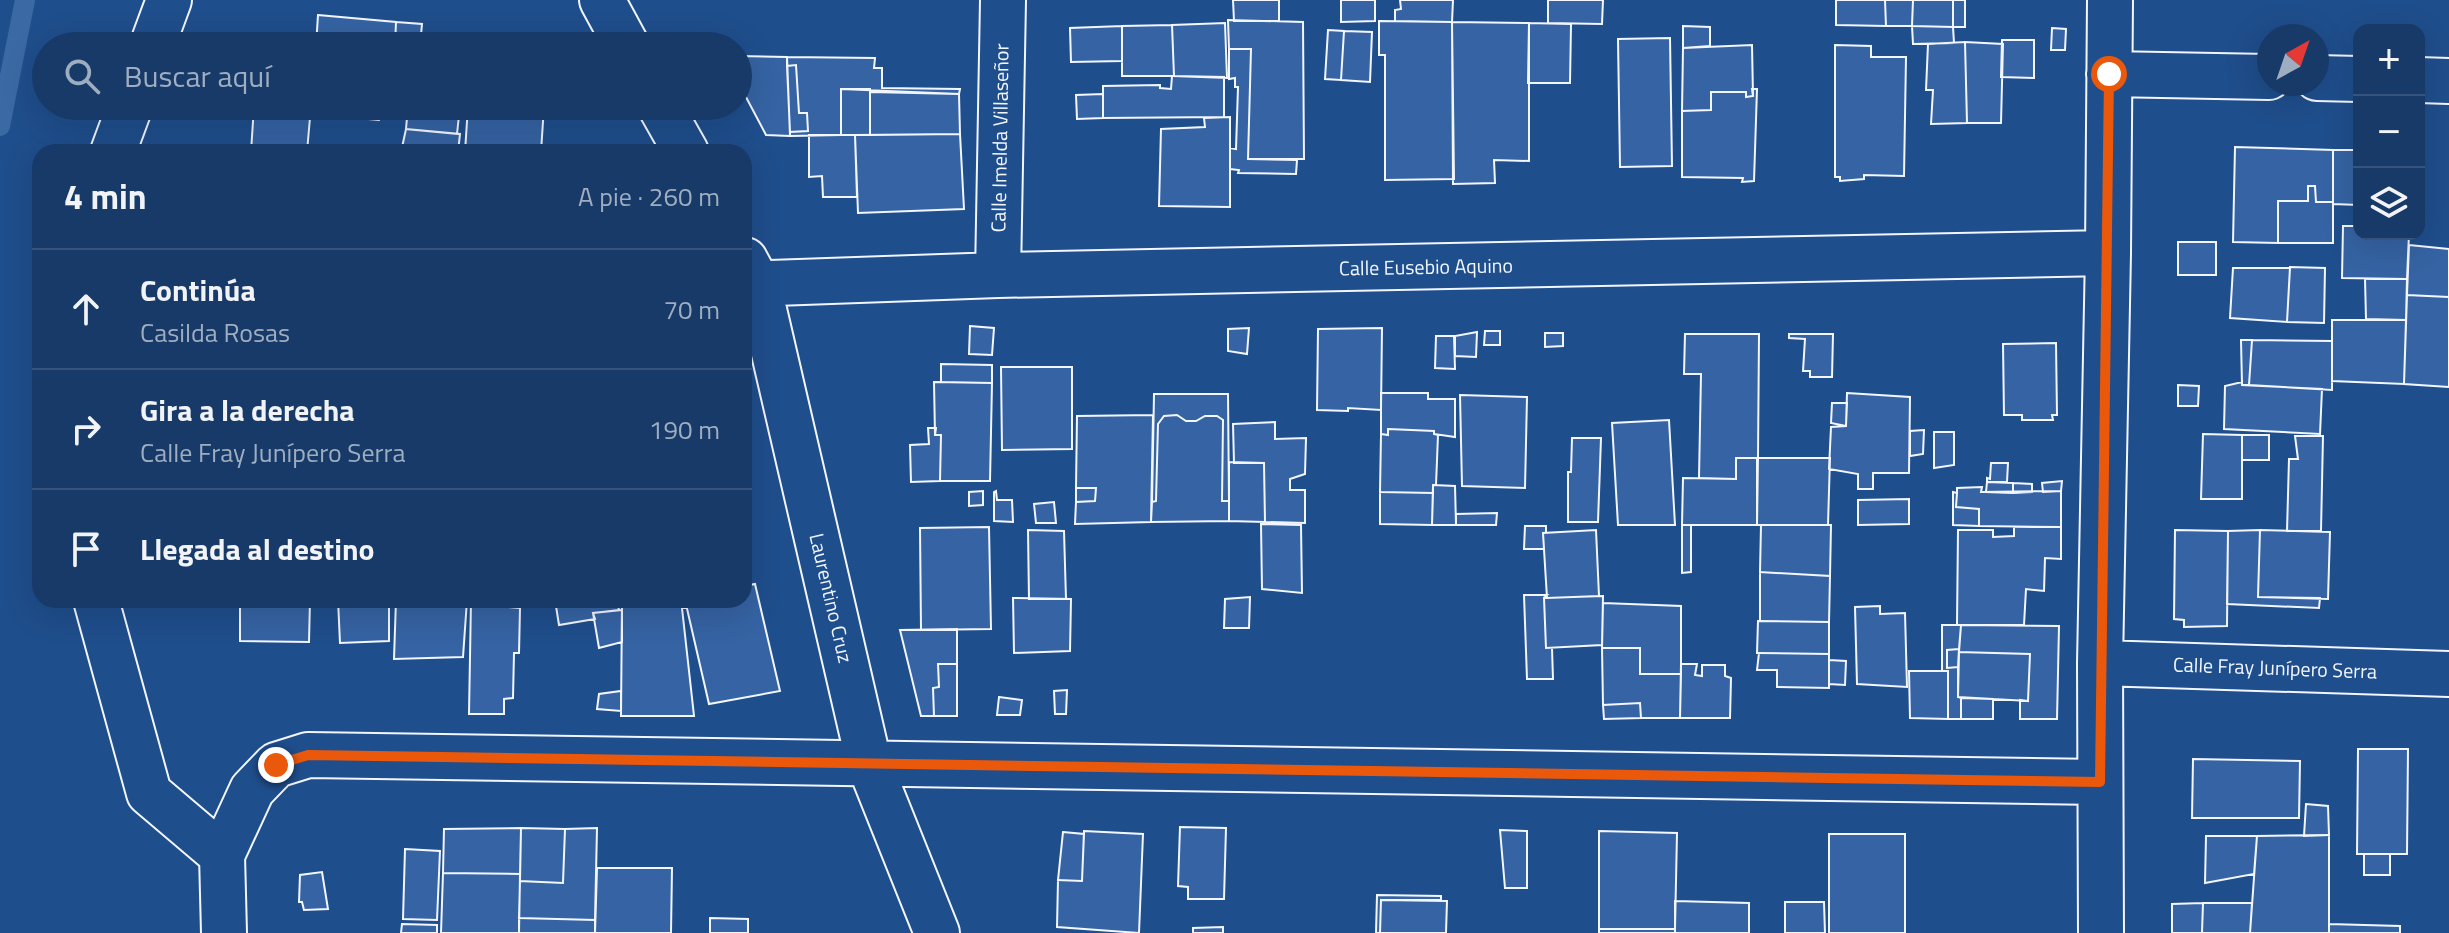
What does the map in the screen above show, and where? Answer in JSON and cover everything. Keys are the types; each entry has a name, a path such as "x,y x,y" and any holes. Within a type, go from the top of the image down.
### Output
{"street":[{"path":"157,32 169,0"},
{"path":"602,0 619,32"},
{"name":"Calle Imelda Villaseñor","path":"998,275 1003,0"},
{"path":"2101,933 2100,663 2110,0"},
{"path":"2109,74 2257,77"},
{"path":"2329,78 2353,79"},
{"path":"2425,80 2449,81"},
{"path":"116,144 125,120"},
{"path":"668,120 681,144"},
{"name":"Calle Eusebio Aquino","path":"752,275 998,275 2108,253"},
{"name":"Laurentino Cruz","path":"752,287 869,763 937,933"},
{"path":"98,608 149,793 222,855"},
{"name":"Calle Fray Junípero Serra","path":"2100,663 2449,674"},
{"path":"224,933 222,855 252,790 276,765 308,755 2100,782"}],"building":[{"path":"1233,0 1279,0 1279,21 1234,21"},
{"path":"1341,0 1375,0 1375,21 1341,22"},
{"path":"1400,0 1453,0 1452,22 1395,21 1395,10 1401,9"},
{"path":"1548,0 1603,0 1602,24 1548,23"},
{"path":"1836,0 1885,0 1886,26 1836,25"},
{"path":"1885,0 1913,0 1912,26 1886,26"},
{"path":"1913,0 1953,0 1953,27 1912,26"},
{"path":"1953,0 1965,0 1965,27 1953,27"},
{"path":"318,15 396,22 396,32 317,32"},
{"path":"1228,20 1303,22 1304,159 1248,159 1251,49 1229,49"},
{"path":"1379,21 1452,22 1454,179 1385,180 1385,55 1379,55"},
{"path":"396,22 422,24 421,32 396,32"},
{"path":"1452,22 1529,23 1529,161 1494,160 1495,183 1453,184"},
{"path":"1225,23 1227,78 1174,76 1172,25"},
{"path":"1529,23 1571,24 1570,83 1528,83"},
{"path":"1172,25 1174,76 1224,77 1224,117 1103,118 1103,86 1160,85 1160,88 1171,89 1172,76 1122,76 1122,26"},
{"path":"1122,26 1122,61 1071,62 1070,28"},
{"path":"1683,26 1710,27 1710,46 1683,48"},
{"path":"1912,26 1953,27 1954,43 1913,44"},
{"path":"2052,28 2066,29 2065,50 2051,50"},
{"path":"1328,30 1344,31 1341,80 1325,79"},
{"path":"1344,31 1372,32 1370,82 1341,80"},
{"path":"1670,38 1672,166 1620,167 1618,39"},
{"path":"2002,40 2034,40 2034,78 2001,77"},
{"path":"1965,42 1967,123 1931,124 1933,90 1926,90 1928,44"},
{"path":"1965,42 2003,44 2001,123 1967,123"},
{"path":"1752,45 1753,96 1746,97 1746,92 1711,92 1711,110 1682,111 1683,48"},
{"path":"1835,45 1871,46 1871,57 1906,57 1904,176 1864,175 1864,179 1840,181 1840,177 1835,177"},
{"path":"1229,49 1251,49 1248,159 1297,160 1296,174 1238,173 1239,170 1230,169 1230,148 1236,149 1238,87 1235,87 1235,78 1229,79"},
{"path":"752,56 787,57 790,136 766,135 752,108"},
{"path":"787,57 875,58 874,68 882,68 882,88 960,89 959,94 841,89 841,135 790,136 790,132 808,131 807,113 799,113 796,65 787,66"},
{"path":"796,65 799,113 807,113 808,131 790,132 787,66"},
{"path":"841,89 870,89 870,135 841,135"},
{"path":"1752,89 1757,89 1754,181 1682,177 1682,111 1711,110 1711,92 1746,92 1746,97 1753,96"},
{"path":"870,92 959,94 960,134 870,135"},
{"path":"1103,94 1103,118 1077,119 1076,95"},
{"path":"1230,117 1230,207 1159,206 1161,129 1205,127 1204,118"},
{"path":"253,120 310,120 308,144 252,144"},
{"path":"407,120 458,120 457,134 406,129"},
{"path":"467,120 543,120 542,144 466,144"},
{"path":"406,129 460,134 459,144 403,144"},
{"path":"960,134 964,209 858,213 855,135"},
{"path":"809,135 855,135 857,197 823,197 822,176 809,177"},
{"path":"2235,147 2333,150 2333,202 2316,202 2315,186 2308,186 2308,201 2278,201 2278,243 2233,242"},
{"path":"2333,150 2353,150 2353,205 2333,204"},
{"path":"2308,186 2315,186 2316,202 2333,202 2333,243 2278,243 2278,201 2308,201"},
{"path":"2343,226 2353,226 2353,240 2409,240 2407,279 2342,278"},
{"path":"2178,242 2216,242 2216,275 2178,275"},
{"path":"2409,245 2449,249 2449,297 2407,295"},
{"path":"2290,267 2325,268 2324,323 2287,322"},
{"path":"2233,268 2290,268 2287,322 2230,318"},
{"path":"2365,279 2407,279 2406,320 2366,319"},
{"path":"2407,295 2449,297 2449,387 2404,384"},
{"path":"2332,320 2406,320 2404,384 2332,381"},
{"path":"970,326 994,328 992,355 969,354"},
{"path":"1249,328 1247,354 1228,351 1228,329"},
{"path":"1382,328 1381,410 1317,410 1318,329"},
{"path":"1485,331 1500,331 1500,345 1484,345"},
{"path":"1477,332 1476,357 1455,356 1455,336"},
{"path":"1545,333 1563,333 1563,346 1545,347"},
{"path":"1685,334 1759,334 1758,458 1736,458 1736,479 1699,478 1701,374 1684,374"},
{"path":"1789,334 1833,334 1832,377 1810,377 1810,371 1803,371 1805,339 1789,338"},
{"path":"1436,336 1454,336 1455,369 1435,368"},
{"path":"2241,340 2252,340 2249,385 2242,385"},
{"path":"2252,340 2332,341 2332,390 2249,385"},
{"path":"2056,343 2057,415 2052,415 2053,420 2022,420 2022,415 2004,415 2003,344"},
{"path":"941,364 992,365 992,383 941,382"},
{"path":"1001,367 1072,367 1072,449 1002,450"},
{"path":"934,382 992,383 990,481 940,481 941,435 935,435"},
{"path":"2242,382 2242,385 2322,389 2320,434 2224,429 2225,386"},
{"path":"2178,385 2199,386 2198,406 2178,406"},
{"path":"1381,393 1428,393 1428,399 1455,399 1455,437 1434,434 1434,431 1388,429 1388,435 1381,434"},
{"path":"1847,393 1910,397 1909,473 1873,473 1873,489 1858,489 1858,474 1829,469 1831,427 1846,426"},
{"path":"1154,394 1228,394 1229,501 1222,501 1223,420 1217,416 1205,416 1196,421 1186,421 1177,415 1164,416 1158,424 1156,501 1152,502"},
{"path":"1460,395 1527,397 1525,488 1462,486"},
{"path":"1832,403 1847,403 1846,426 1831,423"},
{"path":"1153,415 1151,522 1075,524 1076,502 1095,501 1096,488 1076,488 1077,416"},
{"path":"1177,415 1186,421 1196,421 1205,416 1217,416 1223,420 1222,501 1229,501 1229,521 1151,522 1152,502 1156,501 1158,424 1164,416"},
{"path":"1669,420 1675,525 1618,525 1612,423"},
{"path":"1275,422 1275,439 1306,438 1305,474 1290,479 1290,490 1305,490 1305,523 1265,522 1264,463 1234,463 1233,424"},
{"path":"928,428 936,428 935,435 941,435 940,481 911,482 910,445 929,444"},
{"path":"1388,429 1434,431 1438,435 1433,493 1380,492 1381,434 1388,435"},
{"path":"1924,430 1923,454 1910,456 1910,431"},
{"path":"1934,432 1954,432 1954,465 1934,468"},
{"path":"2203,434 2242,435 2242,499 2201,499"},
{"path":"2242,435 2269,435 2269,460 2242,460"},
{"path":"2295,436 2323,436 2321,531 2287,531 2289,459 2298,459"},
{"path":"1572,438 1601,438 1598,522 1568,522"},
{"path":"1736,458 1757,458 1757,525 1682,525 1683,478 1736,479"},
{"path":"1758,458 1830,458 1828,525 1757,525"},
{"path":"1229,462 1264,463 1265,522 1229,521"},
{"path":"1991,463 2008,463 2007,482 1987,482"},
{"path":"2062,481 2061,491 2043,492 2042,483"},
{"path":"1987,482 2013,483 2013,493 1986,492"},
{"path":"2013,483 2032,484 2032,492 2013,493"},
{"path":"1433,485 1455,486 1456,525 1432,525"},
{"path":"1982,487 1981,492 2061,491 2061,527 1979,526 1979,509 1956,507 1957,488"},
{"path":"1076,488 1096,488 1095,501 1076,502"},
{"path":"983,491 983,505 969,506 969,492"},
{"path":"996,491 997,500 1012,500 1013,522 994,521"},
{"path":"1380,492 1433,493 1432,525 1380,524"},
{"path":"1953,492 1957,493 1956,507 1979,509 1979,526 1953,525"},
{"path":"1909,499 1909,524 1858,525 1858,500"},
{"path":"1054,502 1056,523 1036,523 1034,504"},
{"path":"1497,513 1496,525 1456,525 1456,514"},
{"path":"1261,524 1301,525 1302,593 1262,589"},
{"path":"1682,525 1691,525 1691,572 1682,573"},
{"path":"1761,525 1831,525 1830,576 1760,572"},
{"path":"1525,526 1546,526 1544,549 1524,549"},
{"path":"989,527 991,629 921,630 920,528"},
{"path":"2014,527 2061,527 2061,559 2045,558 2044,591 2026,589 2024,625 1957,625 1958,530 1993,530 1993,537 2014,536"},
{"path":"1028,530 1064,531 1066,599 1029,599"},
{"path":"1596,530 1599,596 1547,598 1543,533"},
{"path":"2175,530 2228,531 2227,626 2184,627 2184,620 2174,619"},
{"path":"2260,530 2258,597 2320,598 2319,608 2227,604 2228,531"},
{"path":"2260,530 2330,532 2328,599 2258,597"},
{"path":"1760,572 1830,576 1829,622 1760,621"},
{"path":"755,584 780,691 709,704 687,608 752,608 752,585"},
{"path":"1524,595 1547,595 1544,598 1546,648 1552,648 1553,679 1527,679"},
{"path":"1603,596 1602,645 1546,648 1544,598"},
{"path":"1250,597 1249,628 1224,628 1225,599"},
{"path":"1013,598 1071,599 1070,651 1014,653"},
{"path":"1603,603 1681,606 1681,674 1640,674 1640,648 1602,648"},
{"path":"1880,606 1880,614 1905,613 1907,687 1857,684 1855,607"},
{"path":"240,608 310,608 309,642 240,641"},
{"path":"338,608 389,608 389,641 340,643"},
{"path":"396,608 466,608 463,657 394,659"},
{"path":"471,608 520,608 519,653 514,653 513,698 504,699 504,714 469,714"},
{"path":"556,608 619,608 593,613 595,619 559,625"},
{"path":"622,608 682,608 694,716 621,716"},
{"path":"622,610 622,642 599,648 593,613"},
{"path":"1758,621 1829,622 1829,654 1757,653"},
{"path":"1942,625 1961,625 1959,649 1947,650 1947,668 1958,667 1961,719 1948,719 1948,671 1942,671"},
{"path":"1961,625 2059,626 2057,719 2020,719 2020,700 2028,701 2030,654 1959,652"},
{"path":"957,629 957,664 938,664 939,687 933,688 934,716 921,716 900,630"},
{"path":"1602,648 1640,648 1640,674 1681,674 1680,718 1641,718 1640,703 1603,705"},
{"path":"1959,649 1958,667 1947,668 1947,650"},
{"path":"1959,652 2030,654 2028,701 1958,697"},
{"path":"1759,653 1829,654 1829,688 1777,687 1777,670 1757,670"},
{"path":"1829,660 1846,661 1845,685 1829,684"},
{"path":"938,664 957,664 957,716 934,716 933,688 939,687"},
{"path":"1681,664 1697,664 1695,675 1702,676 1702,665 1725,665 1725,676 1731,678 1730,718 1680,718"},
{"path":"1909,671 1948,671 1948,719 1910,718"},
{"path":"1067,690 1066,714 1055,714 1054,691"},
{"path":"621,691 621,711 597,709 599,694"},
{"path":"999,697 1022,700 1020,715 997,715"},
{"path":"1961,698 1993,699 1993,719 1961,719"},
{"path":"1640,703 1641,718 1604,719 1603,705"},
{"path":"2358,749 2408,749 2407,854 2357,854"},
{"path":"2193,759 2300,761 2299,818 2192,818"},
{"path":"2306,804 2328,806 2329,835 2304,836"},
{"path":"1180,827 1226,828 1224,899 1188,899 1188,887 1178,886"},
{"path":"521,828 520,874 443,873 444,829"},
{"path":"521,828 565,829 563,883 520,881"},
{"path":"597,828 595,920 519,918 520,881 563,883 565,829"},
{"path":"1500,830 1527,831 1527,888 1505,888"},
{"path":"1084,831 1143,834 1139,933 1057,927 1058,880 1082,881"},
{"path":"1599,831 1677,833 1675,929 1599,929"},
{"path":"1063,832 1084,834 1082,881 1058,880"},
{"path":"1829,834 1905,834 1905,933 1829,933"},
{"path":"2329,835 2329,933 2250,933 2257,836"},
{"path":"2206,836 2257,836 2254,874 2205,883"},
{"path":"405,849 440,851 437,920 403,919"},
{"path":"2364,854 2390,854 2390,875 2364,875"},
{"path":"597,868 672,868 671,933 595,933"},
{"path":"322,872 328,909 304,910 302,902 299,902 300,875"},
{"path":"443,873 520,874 519,933 441,933"},
{"path":"1377,895 1441,896 1441,900 1381,900 1380,933 1376,933"},
{"path":"1381,900 1447,901 1446,933 1380,933"},
{"path":"1675,901 1749,903 1749,933 1675,933"},
{"path":"1785,902 1824,902 1825,933 1785,933"},
{"path":"2203,903 2202,933 2172,933 2172,904"},
{"path":"2203,903 2252,903 2250,933 2202,933"},
{"path":"519,918 595,920 595,933 519,933"},
{"path":"710,918 748,919 748,933 710,933"},
{"path":"402,924 437,925 437,933 401,933"},
{"path":"2329,924 2400,926 2400,933 2329,933"},
{"path":"1223,927 1223,933 1193,933 1193,928"},
{"path":"1599,929 1675,929 1675,933 1599,933"}],"waterway":[{"path":"0,126 25,0"}],"route":[{"path":"276,765 308,755 2100,782 2109,74"}]}
